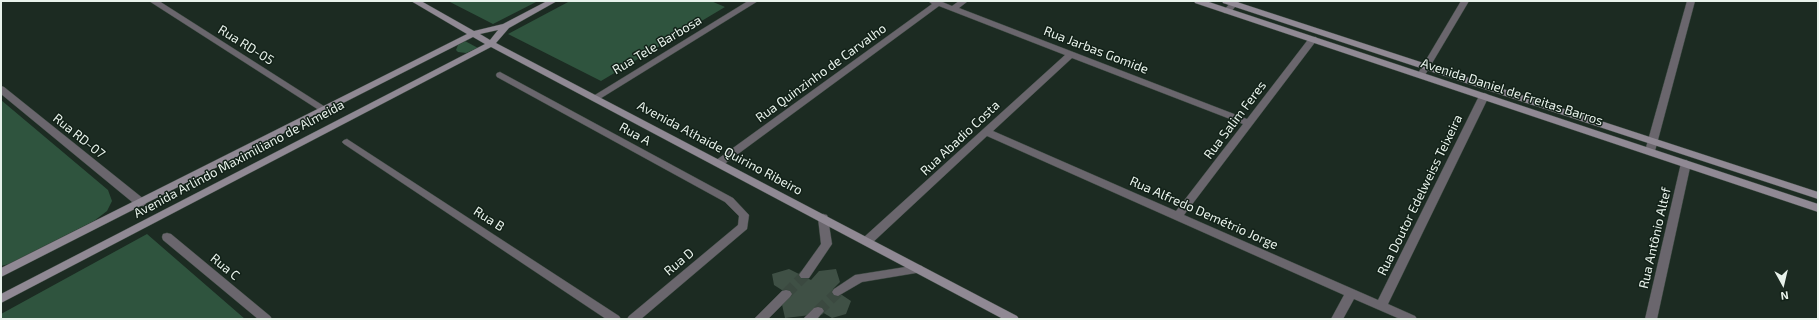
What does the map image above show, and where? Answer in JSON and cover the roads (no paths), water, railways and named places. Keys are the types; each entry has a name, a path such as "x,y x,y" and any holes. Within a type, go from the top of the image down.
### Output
{"street":[{"name":"Rua RD-05","path":"153,1 325,110"},
{"name":"Avenida Athaide Quirino Ribeiro","path":"415,1 475,33 491,44 1013,319"},
{"path":"491,44 506,26 553,1"},
{"name":"Rua Tele Barbosa","path":"595,98 754,1"},
{"path":"953,9 964,1"},
{"name":"Avenida Daniel de Freitas Barros","path":"1198,1 1231,4 1424,71 1484,96 1818,208"},
{"path":"1424,71 1466,1"},
{"path":"1650,151 1691,1"},
{"name":"Rua Jarbas Gomide","path":"935,2 1250,123"},
{"name":"Rua Quinzinho de Carvalho","path":"719,163 935,2"},
{"name":"Avenida Daniel de Freitas Barros","path":"1231,4 1313,39 1424,71 1652,142 1818,196"},
{"name":"Avenida Arlindo Maximiliano de Almeida","path":"1,274 441,52 475,33 506,26"},
{"name":"Rua Salim Feres","path":"1178,216 1313,39"},
{"name":"Avenida Arlindo Maximiliano de Almeida","path":"1,299 491,44"},
{"path":"441,52 458,60"},
{"name":"Rua Abadio Costa","path":"867,241 1071,54"},
{"name":"Rua A","path":"500,75 729,200 744,215 743,226"},
{"name":"Rua RD-07","path":"1,89 141,203"},
{"name":"Rua Doutor Edelweiss Teixeira","path":"1381,306 1484,96"},
{"name":"Rua Alfredo Demétrio Jorge","path":"986,132 1411,319"},
{"name":"Rua B","path":"347,142 615,319"},
{"name":"Rua Antônio Altef","path":"1651,319 1686,164"},
{"path":"805,275 827,244 823,218"},
{"name":"Rua D","path":"633,319 743,226"},
{"name":"Rua C","path":"167,237 266,319"},
{"path":"838,292 859,278 918,268"},
{"path":"1337,319 1351,293"},
{"path":"760,319 786,294"},
{"path":"809,319 818,311"}],"tunnel":[{"path":"786,294 805,275"},
{"path":"818,311 838,292"}]}
